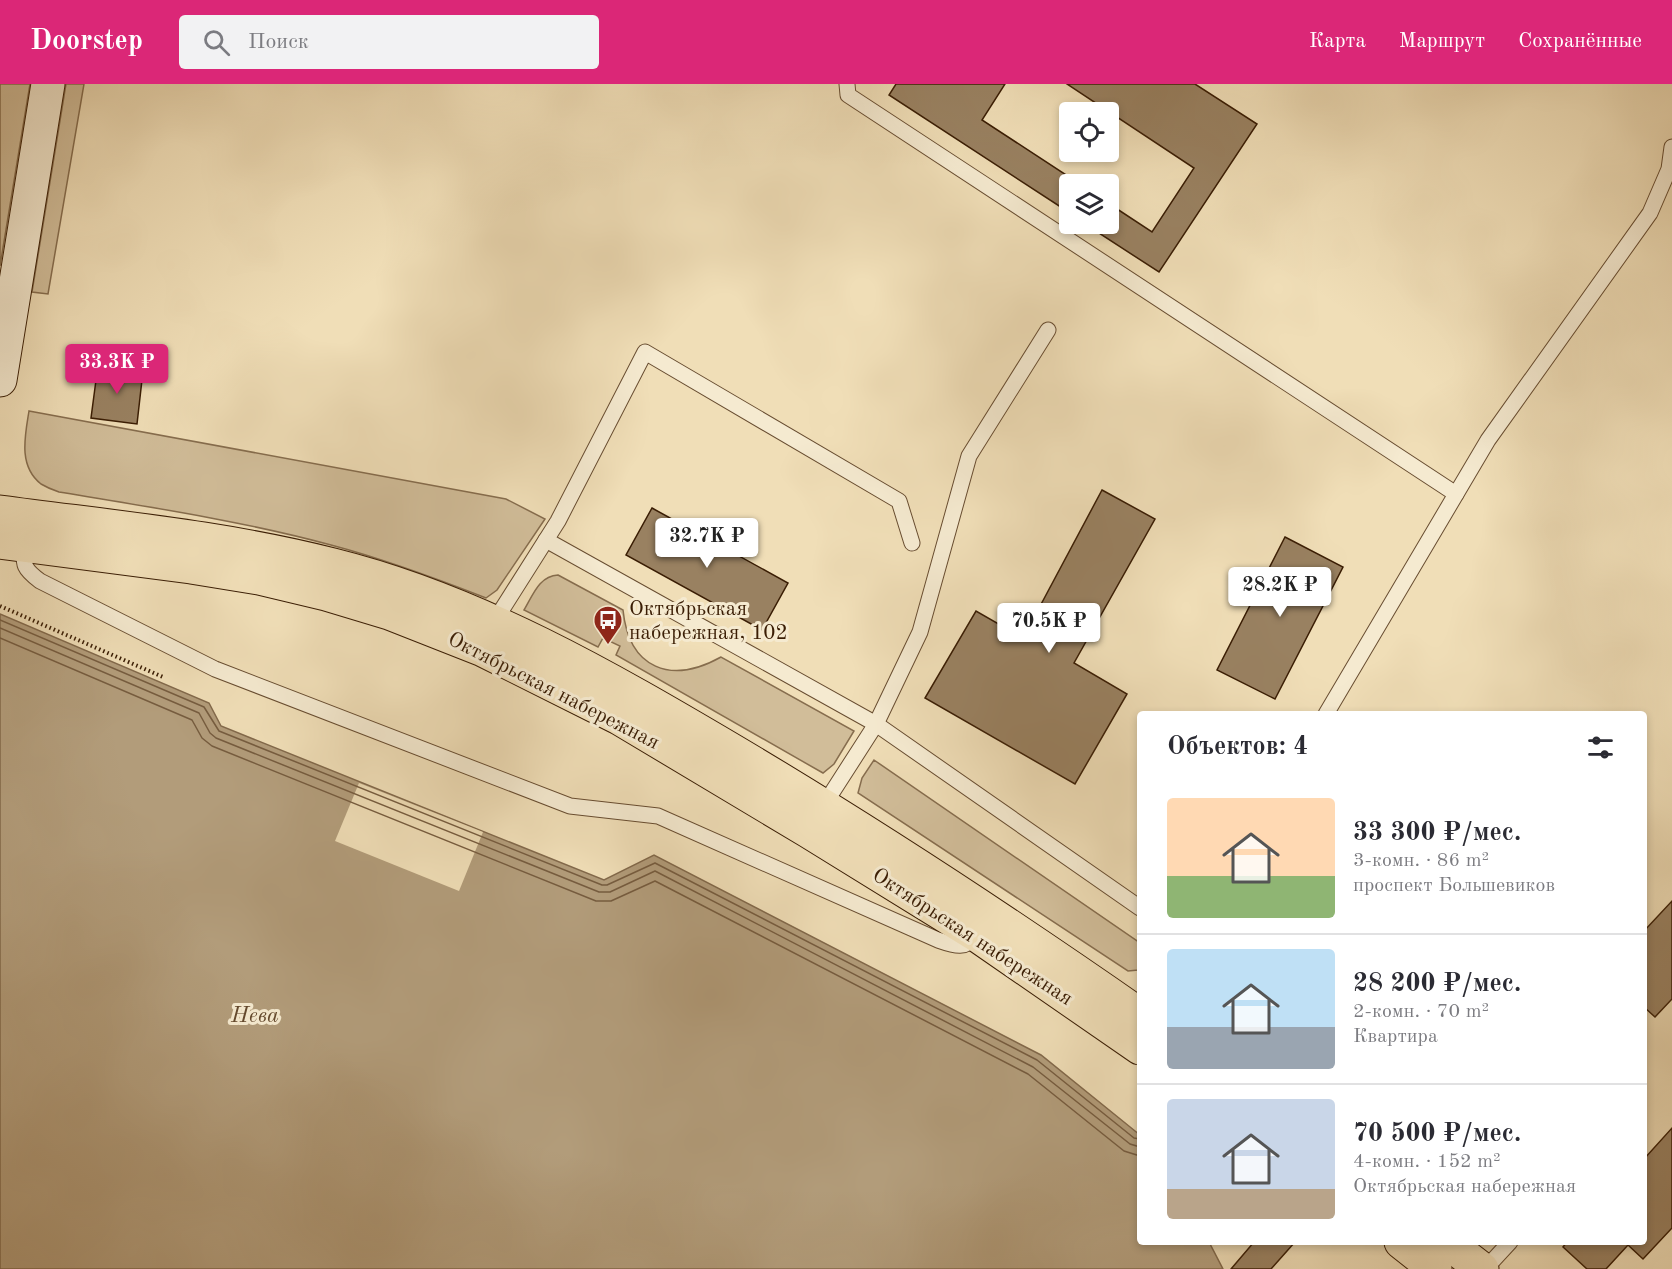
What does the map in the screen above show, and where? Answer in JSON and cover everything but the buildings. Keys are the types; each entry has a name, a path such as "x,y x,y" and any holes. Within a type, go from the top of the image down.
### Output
{"main road":[{"path":"0,380 48,84"},
{"name":"Октябрьская набережная","path":"0,512 206,540 323,562 397,584 494,622 588,667 824,805 983,924 1137,1046"},
{"name":"Октябрьская набережная","path":"12,544 259,578 326,594 389,613 483,650 619,717 983,924 1137,1008"},
{"path":"1405,1245 1435,1269"},
{"path":"1451,1245 1483,1269"}],"lane":[{"path":"847,84 848,95 1456,494"},
{"path":"1328,711 1488,440 1650,213 1669,169 1672,147"},
{"path":"824,805 890,699 920,632 969,456 1048,330"},
{"path":"494,622 558,521 645,352 899,501 912,543"},
{"path":"546,540 876,724 1137,906"},
{"path":"12,544 28,572 40,581 215,669 570,806 658,816 955,946 970,944 983,924"},
{"path":"1483,1269 1507,1245"}],"path":[{"path":"0,606 163,677"}],"shaded area":[{"path":"0,84 30,84 0,266"},
{"path":"66,84 84,84 48,294 32,292"},
{"path":"29,411 506,499 545,519 497,590 486,598 351,550 297,536 162,509 59,492 41,484 29,469 25,440"},
{"path":"558,575 623,610 627,630 634,646 643,658 655,666 670,670 685,670 721,657 854,731 834,764 823,773 616,655 620,646 603,638 598,647 524,610 541,583 551,576"},
{"path":"874,760 1137,941 1137,970 1128,971 858,793 862,778"}],"water":[{"name":"Нева","path":"0,614 209,703 221,726 604,880 654,855 1041,1055 1137,1133 1137,1245 1211,1245 1223,1269 0,1269"}],"pier":[{"path":"359,783 483,832 459,891 335,841"}],"place":[{"name":"Октябрьская набережная, 102","path":"608,646"}]}
